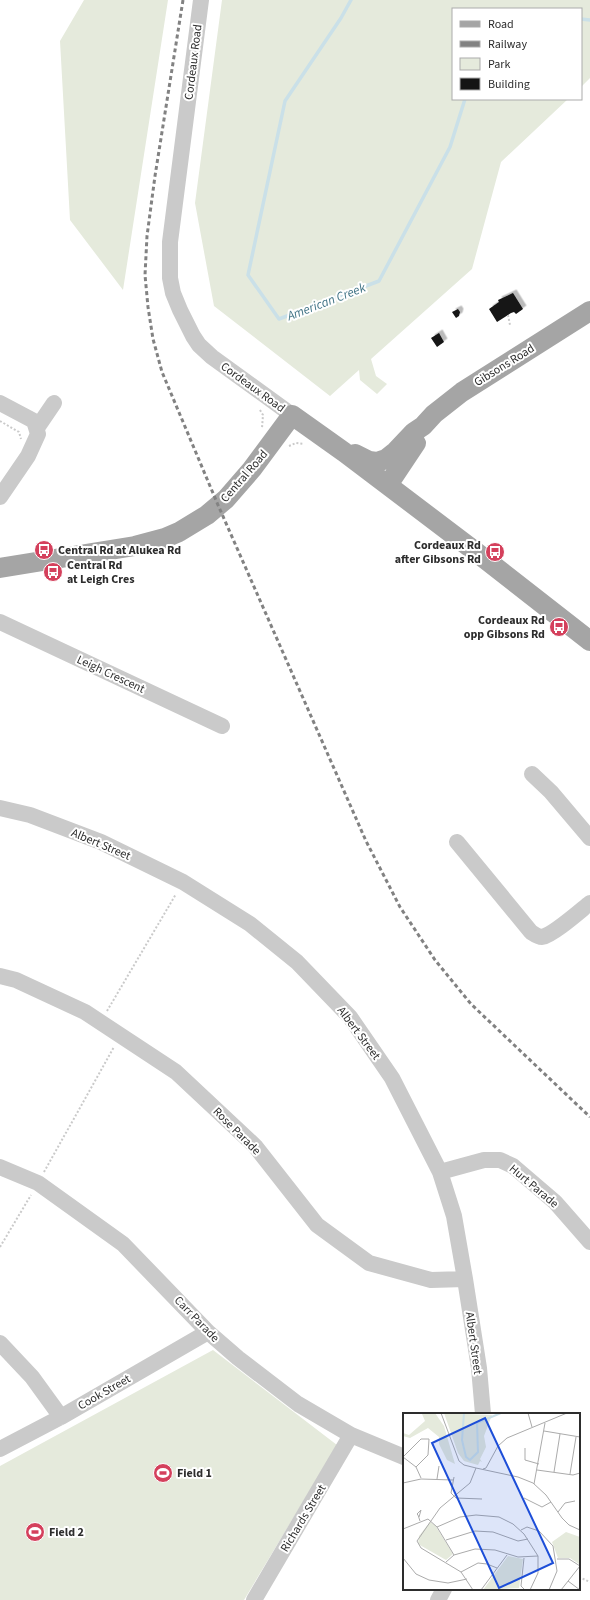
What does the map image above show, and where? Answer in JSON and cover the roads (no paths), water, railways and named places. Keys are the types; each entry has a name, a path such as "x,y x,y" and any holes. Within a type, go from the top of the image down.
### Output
{"main road":[{"name":"Gibsons Road","path":"321,436 333,440 368,461 377,462 386,459 414,432 423,426 434,414 462,392 590,311"},
{"name":"Cordeaux Road","path":"292,415 388,485 590,641"},
{"name":"Central Road","path":"0,568 135,546 165,538 179,532 207,514 226,499 248,473 292,415"},
{"name":"Gibsons Road","path":"388,485 419,438 423,426"}],"street":[{"name":"Cordeaux Road","path":"200,0 170,242 170,278 173,293 185,322 199,345 212,357 292,415"},
{"path":"0,403 34,421 38,434 28,456 0,497"},
{"path":"37,428 54,403"},
{"name":"Leigh Crescent","path":"0,622 222,726"},
{"path":"532,774 551,792 590,838"},
{"name":"Albert Street","path":"0,808 30,815 101,842 183,882 250,924 268,938 297,962 350,1017 392,1078 440,1172 454,1216 479,1368 483,1413"},
{"path":"457,842 530,932 537,936 542,937 552,932 590,903"},
{"name":"Rose Parade","path":"0,976 23,983 85,1012 176,1072 255,1146 317,1225 369,1262 431,1280 465,1279"},
{"name":"Hurt Parade","path":"440,1172 484,1160 500,1160 513,1166 555,1202 590,1242"},
{"name":"Carr Parade","path":"0,1167 38,1183 123,1244 208,1332 238,1358 298,1404 351,1435 403,1456"},
{"name":"Cook Street","path":"0,1449 60,1417 208,1332"},
{"path":"0,1343 32,1377 60,1417"},
{"name":"Richards Street","path":"254,1600 351,1435"},
{"path":"438,1600 443,1590"}],"waterway":[{"name":"American Creek","path":"351,0 341,18 285,101 248,275 279,319 379,281 450,147 465,100"},
{"name":"American Creek","path":"582,19 590,20"}],"railway":[{"path":"183,0 147,236 145,275 148,307 153,339 162,372 218,505 366,841 400,907 435,960 471,1004 590,1117"}],"place":[{"name":"Central Rd at Alukea Rd","path":"44,550"},
{"name":"Cordeaux Rd after Gibsons Rd","path":"495,552"},
{"name":"Central Rd at Leigh Cres","path":"53,572"},
{"name":"Cordeaux Rd opp Gibsons Rd","path":"559,627"},
{"name":"Field 1","path":"163,1473"},
{"name":"Field 2","path":"35,1532"}]}
